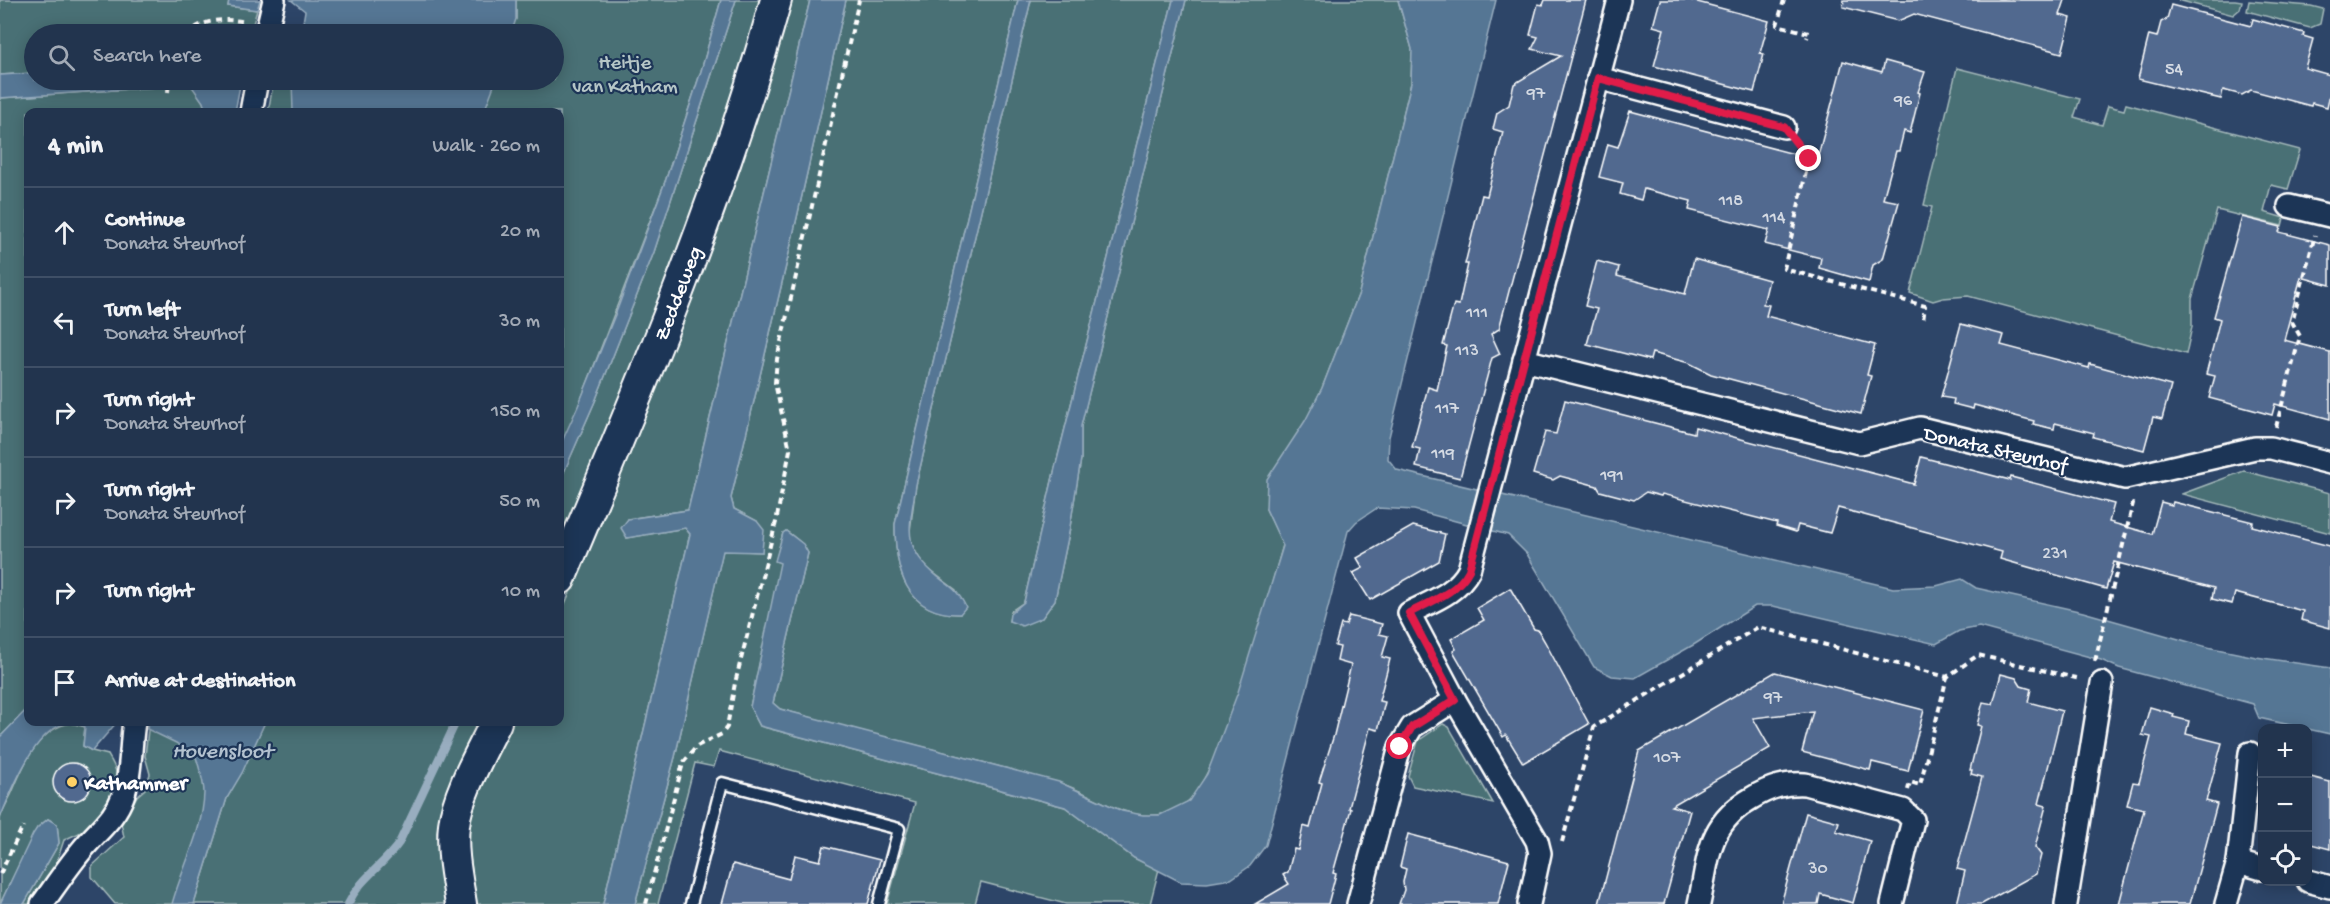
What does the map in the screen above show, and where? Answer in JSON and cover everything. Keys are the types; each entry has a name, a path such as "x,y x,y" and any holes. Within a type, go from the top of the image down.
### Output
{"main road":[{"name":"Zeddeweg","path":"564,570 674,303 730,149 776,0"},
{"path":"460,904 453,840 454,824 462,796 494,726"}],"street":[{"path":"268,24 274,0"},
{"path":"1529,904 1540,853 1537,841 1455,700 1409,613 1453,590 1462,582 1469,570 1618,0"},
{"path":"1598,78 1784,127"},
{"path":"252,108 255,90"},
{"path":"2289,206 2325,214"},
{"name":"Donata Steurhof","path":"1524,360 1859,443 1920,429 2125,478 2255,448 2271,448 2330,463"},
{"path":"2066,904 2097,677"},
{"path":"1358,904 1400,747 1412,727 1455,700"},
{"path":"42,904 82,849 108,823 117,809 128,776 134,726"},
{"path":"2226,904 2238,862 2250,753"},
{"path":"1699,904 1714,836 1725,818 1738,806 1772,787 1792,783 1805,784 1903,810 1913,820 1892,904"},
{"path":"2238,862 2258,868"},
{"path":"2312,882 2330,887"}],"lane":[{"path":"691,904 722,783 899,829 879,904"}],"path":[{"path":"646,904 683,763 697,746 722,734 727,727 735,683 776,522 790,450 775,383 777,359 859,0"},
{"path":"1784,0 1777,25 1809,33 1807,39"},
{"path":"202,24 214,20 235,20 248,24"},
{"path":"1784,127 1809,159 1784,269 1926,306 1923,321"},
{"path":"2271,448 2300,336 2292,322 2325,214"},
{"path":"1903,810 1910,782 1920,785 1947,678 1978,655 2097,677 2108,613 2139,475"},
{"path":"1540,853 1562,843 1594,728 1758,627 1947,678"},
{"path":"0,874 23,826"}],"green space":[{"path":"0,0 229,0 228,6 257,10 253,24 24,24 24,74 0,75"},
{"name":"Heitje van Katham","path":"516,0 721,0 666,179 564,444 564,108 470,108 477,90 564,90 564,24 513,24 516,19"},
{"path":"736,0 761,0 700,194 622,401 564,536 564,472 596,399 654,252"},
{"path":"790,0 810,0 688,510 628,519 627,538 685,528 690,534 603,904 477,904 468,844 470,820 479,794 510,726 564,726 564,606 647,412 707,255"},
{"path":"846,0 1018,0 895,524 897,557 901,573 915,598 927,607 941,612 960,614 956,590 923,565 909,539 916,485 1031,0 1173,0 1055,468 1024,602 1011,611 1009,621 1042,618 1055,600 1081,459 1081,426 1186,0 1398,0 1412,49 1411,83 1359,293 1322,388 1266,509 1283,545 1226,729 1199,787 1187,802 1171,811 1140,815 1056,782 780,709 773,703 808,553 796,538 786,531 783,533 776,560 781,563 750,707 760,726 1065,807 1134,858 1159,869 1150,904 1066,904 981,882 975,904 887,904 915,803 719,751 714,767 695,763 658,904 635,904 675,757 723,550 762,552 757,521 734,509 731,498"},
{"path":"2178,0 2242,1 2240,9 2233,15"},
{"path":"2249,1 2323,9 2320,24 2310,28 2247,11"},
{"path":"1957,68 2080,99 2074,117 2102,125 2108,106 2124,110 2126,104 2300,150 2288,189 2271,185 2264,212 2284,218 2282,226 2217,210 2192,299 2192,327 2186,354 1968,296 1933,301 1910,293 1932,207 1924,205"},
{"path":"115,90 195,90 205,108 24,108 24,714 0,737 0,98"},
{"path":"272,90 402,90 398,108 269,108"},
{"path":"2244,471 2330,493 2330,533 2182,494"},
{"path":"1443,724 1449,727 1493,803 1413,786 1408,776 1418,741"},
{"path":"149,726 240,726 188,904 115,904 92,877 92,866 124,837 121,823 137,796 145,789 150,774 145,756"},
{"path":"263,726 478,726 440,811 437,833 445,904 194,904 227,798"},
{"path":"59,727 85,727 83,746 108,755 115,770 116,779 112,796 91,825 64,840 56,864 31,904 24,904 59,843 57,824 48,819 37,828 0,904 0,820 2,814 32,751 49,733"}],"water":[{"path":"229,0 260,0 257,10 228,6"},
{"path":"291,0 516,0 514,24 303,24 305,11"},
{"path":"721,0 736,0 654,252 596,399 564,472 564,437 617,310 666,179"},
{"path":"810,0 846,0 731,498 734,509 757,521 764,530 762,552 723,551 675,757 635,904 603,904 690,534 685,528 627,538 621,528 628,519 688,510"},
{"path":"1018,0 1031,0 916,485 910,525 910,535 918,556 926,566 957,592 966,607 960,614 941,612 927,607 915,598 907,586 897,557 895,524"},
{"path":"1173,0 1186,0 1081,426 1081,459 1055,600 1042,618 1022,626 1009,621 1010,614 1024,602 1055,468"},
{"path":"1398,0 1496,0 1389,437 1388,459 1397,470 1893,588 1936,586 1962,579 1976,588 2083,612 2207,647 2330,668 2330,734 2312,730 2312,724 2286,724 2259,718 2253,704 1979,627 1959,631 1936,644 1773,606 1755,606 1635,678 1612,676 1594,667 1527,554 1508,535 1414,510 1377,508 1356,522 1348,531 1266,845 1250,866 1231,879 1207,883 1181,882 1134,858 1065,807 760,726 750,707 780,563 775,561 783,533 786,531 803,544 808,553 773,703 780,709 1059,782 1122,811 1160,815 1189,801 1207,774 1238,692 1283,546 1266,509 1267,479 1305,421 1322,388 1359,293 1411,83 1412,49"},
{"path":"24,74 24,90 115,90 0,98 0,75"},
{"path":"195,90 239,90 236,108 205,108"},
{"path":"292,90 492,90 486,108 293,108"},
{"path":"24,712 24,726 61,726 42,739 31,754 12,789 0,818 0,737"},
{"path":"81,726 114,726 92,751 83,746 85,727"},
{"name":"Hovensloot","path":"148,726 263,726 242,773 227,798 194,904 172,904 200,821 204,793 201,775 196,757 176,743 147,729"},
{"path":"48,819 57,824 59,843 24,904 0,904 33,834"}],"building":[{"path":"1545,0 1586,0 1499,329 1491,334 1500,354 1492,358 1460,478 1416,467 1420,449 1412,447 1428,387 1437,390 1447,346 1443,345 1454,304 1459,305 1468,264 1465,264 1482,195 1487,196 1503,132 1493,129 1497,113 1509,105 1514,84 1561,56 1532,49 1538,37 1530,35 1538,4 1543,5"},
{"path":"1660,0 1690,0 1769,21 1760,53 1764,54 1754,92 1654,66 1664,29 1653,26"},
{"path":"1844,0 2065,0 2060,15 2071,18 2062,53 1914,14 1898,21 1843,7"},
{"path":"2171,5 2251,26 2253,19 2304,33 2303,36 2313,39 2305,68 2330,75 2327,107 2312,103 2311,106 2251,90 2242,95 2223,90 2221,99 2138,79 2149,35 2157,37 2161,22 2167,19"},
{"path":"1843,61 1882,72 1885,61 1925,72 1918,92 1920,93 1910,133 1904,131 1883,199 1899,202 1883,259 1873,265 1869,282 1819,268 1821,258 1765,244 1769,230 1689,210 1691,201 1644,189 1641,200 1620,194 1623,183 1599,177 1608,144 1618,147 1630,111 1817,160"},
{"path":"2242,217 2281,227 2279,232 2330,245 2330,285 2301,277 2284,340 2330,352 2330,419 2275,404 2272,415 2209,398 2215,376 2206,374 2220,319 2214,317"},
{"path":"1694,259 1769,280 1763,304 1769,305 1766,316 1875,345 1867,375 1871,376 1861,414 1711,374 1689,363 1652,353 1650,360 1587,344 1597,309 1585,306 1597,261 1619,267 1617,276 1685,294"},
{"path":"1961,324 2004,335 2001,345 2089,368 2090,364 2171,386 2162,419 2153,417 2144,450 2093,437 2094,433 2055,423 2054,429 2033,424 2034,421 1974,405 1973,409 1953,404 1954,399 1941,397"},
{"path":"1565,400 1694,433 1695,427 1914,484 1921,457 2010,480 2011,477 2114,504 2109,522 2152,534 2161,502 2172,505 2173,502 2253,522 2252,526 2330,546 2330,628 2301,620 2303,611 2235,593 2232,604 2212,599 2214,588 2114,562 2106,589 2000,559 2002,552 1838,508 1830,533 1798,525 1796,532 1776,526 1777,523 1662,494 1661,496 1646,492 1634,500 1600,491 1597,486 1560,476 1553,480 1533,474 1545,432 1556,434"},
{"path":"1413,526 1445,534 1439,561 1370,600 1353,573 1363,568 1357,558"},
{"path":"1510,588 1534,629 1538,630 1545,642 1589,724 1523,763 1506,735 1503,737 1453,651 1456,649 1451,639 1484,620 1477,608"},
{"path":"1349,616 1382,624 1379,634 1388,636 1382,657 1390,659 1379,701 1385,702 1378,730 1370,728 1333,873 1336,874 1328,904 1255,904 1289,884 1283,875 1288,872 1294,849 1298,850 1303,826 1310,828 1322,783 1319,782 1334,735 1351,665 1337,661 1340,647 1335,646 1341,624 1346,625"},
{"path":"1775,672 1924,710 1908,771 1872,762 1870,770 1802,752 1813,711 1753,718 1770,748 1671,806 1690,811 1664,904 1599,904 1639,751"},
{"path":"2001,674 2016,678 2021,686 2031,689 2028,702 2062,711 2039,804 2046,806 2035,847 2041,855 2036,874 1982,904 1957,904 1965,871 1957,869 1982,777 1971,774 1972,770 1970,770 1981,726 1977,725 1983,702 1993,704"},
{"path":"2150,707 2189,721 2186,734 2222,743 2206,801 2217,804 2190,904 2119,904 2144,809 2127,805 2133,782 2139,783 2151,737 2142,735"},
{"name":"Kathammer","path":"72,763 79,764 85,769 90,775 90,789 85,795 79,800 72,801 65,800 59,795 54,789 53,782 54,775 59,769 65,764"},
{"path":"2312,777 2330,782 2330,849 2312,844"},
{"path":"1806,813 1839,822 1836,831 1870,841 1853,903 1820,894 1818,904 1781,904"},
{"path":"1408,834 1509,861 1498,904 1399,904 1404,890 1406,869 1400,867"},
{"path":"824,846 880,860 868,904 722,904 733,864 789,879 795,855 820,861"}],"waterway":[{"path":"348,904 359,886 399,843 454,726"}],"place":[{"name":"Kathammer","path":"72,782"}],"route":[{"path":"1400,747 1412,727 1455,700 1409,613 1453,590 1462,582 1469,570 1598,78 1784,127 1809,159"}]}
